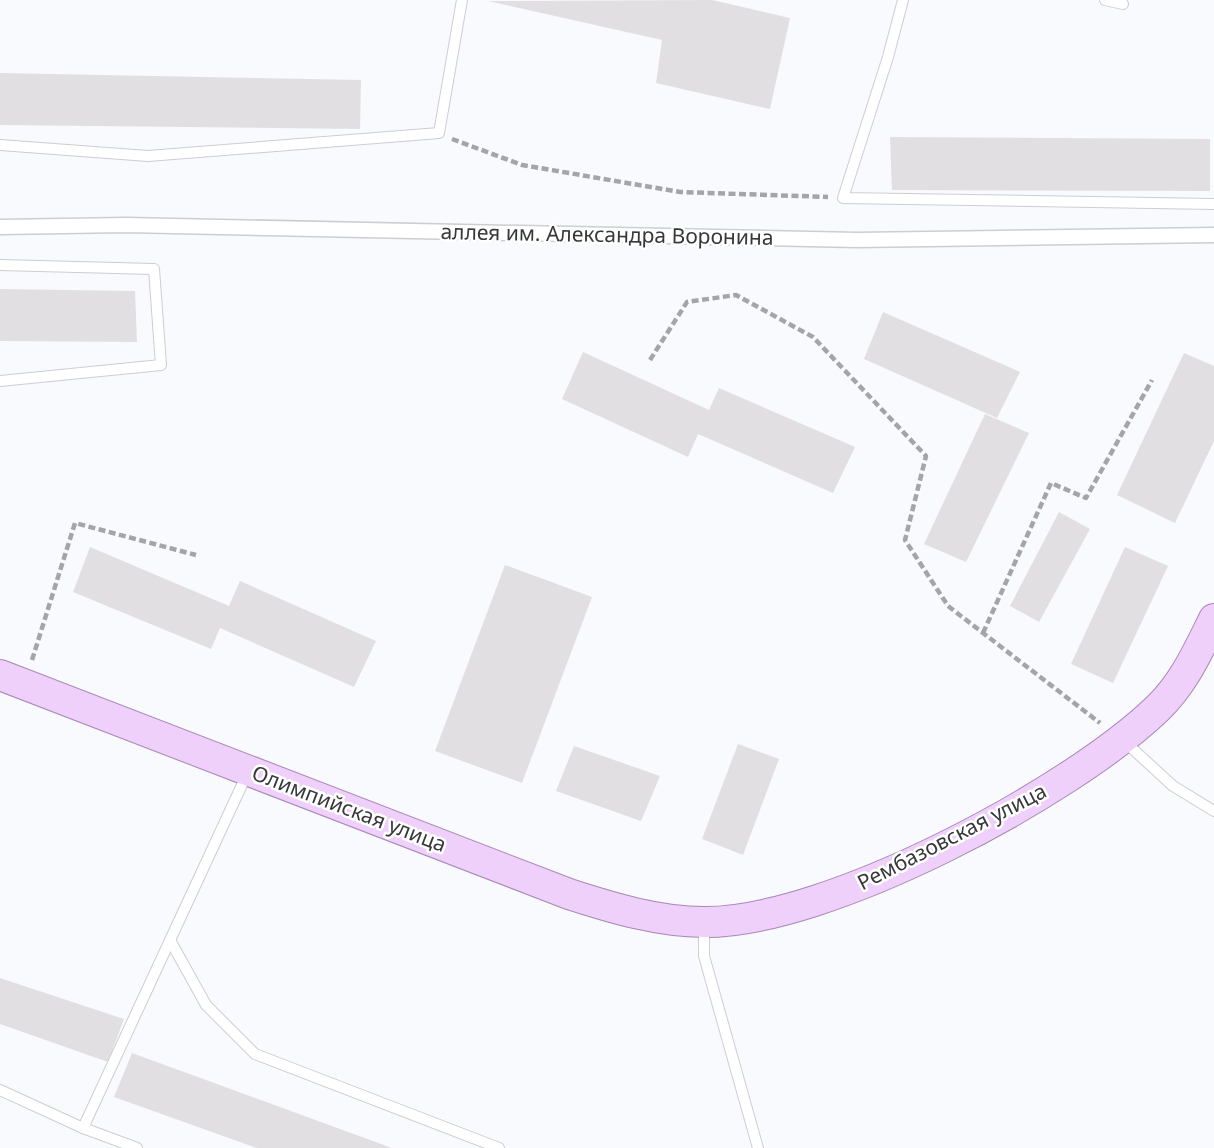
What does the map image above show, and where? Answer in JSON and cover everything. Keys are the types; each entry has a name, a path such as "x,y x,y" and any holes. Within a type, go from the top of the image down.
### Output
{"main road":[{"name":"Рембазовская улица","path":"704,922 746,917 815,901 894,870 998,818 1063,779 1158,708 1190,669 1214,620"},
{"name":"Олимпийская улица","path":"12,679 606,906 704,922"}],"street":[{"name":"аллея им. Александра Воронина","path":"0,227 140,225 857,240 1214,235"}],"lane":[{"path":"0,145 148,156 439,133 462,0"},
{"path":"903,0 888,57 843,198 1214,204"},
{"path":"1105,0 1123,4"},
{"path":"0,265 155,269 161,365 0,381"},
{"path":"1120,738 1173,786 1214,811"},
{"path":"83,1128 248,770"},
{"path":"704,922 705,956 758,1148"},
{"path":"170,940 206,1005 255,1054 499,1148"},
{"path":"0,1090 83,1128 137,1148"}],"path":[{"path":"439,133 522,165 680,192 843,198"},
{"path":"650,360 687,302 736,295 813,337 926,456 905,540 948,606 1120,738"},
{"path":"983,633 1051,483 1086,498 1152,380"},
{"path":"12,679 75,523 196,555"}],"building":[{"path":"712,0 790,18 770,109 656,83 662,40 488,1"},
{"path":"0,73 361,80 360,129 0,125"},
{"path":"890,137 1210,139 1210,191 892,190"},
{"path":"0,289 135,291 137,342 0,341"},
{"path":"883,312 1020,372 997,418 864,359"},
{"path":"583,352 709,410 719,388 855,447 833,493 698,434 688,457 562,399"},
{"path":"1184,353 1214,366 1214,441 1175,523 1117,495"},
{"path":"985,414 1029,433 966,562 924,544"},
{"path":"1059,512 1090,529 1039,622 1010,606"},
{"path":"90,547 229,606 240,581 376,641 354,687 220,628 211,649 73,592"},
{"path":"1125,547 1168,566 1113,683 1071,664"},
{"path":"505,565 592,597 522,783 435,751"},
{"path":"738,744 779,759 743,855 702,839"},
{"path":"574,746 660,776 641,821 556,791"},
{"path":"0,978 124,1019 108,1062 0,1024"},
{"path":"132,1053 392,1148 257,1148 114,1097"}]}
